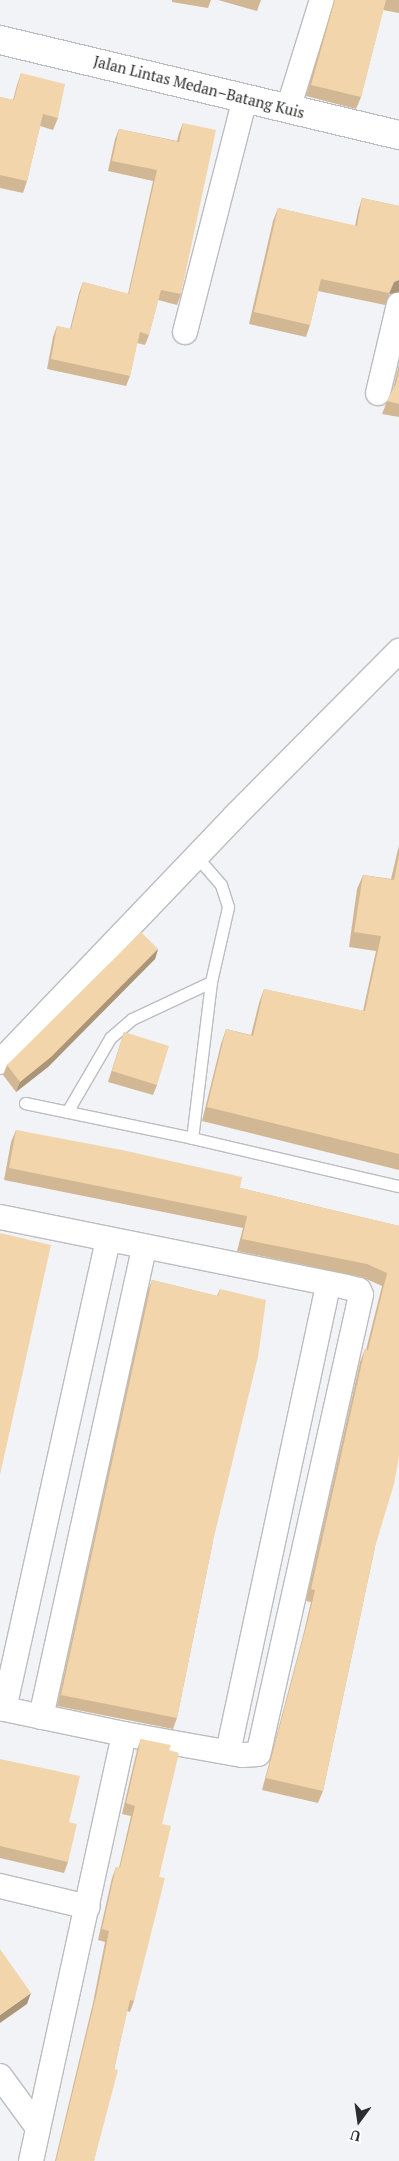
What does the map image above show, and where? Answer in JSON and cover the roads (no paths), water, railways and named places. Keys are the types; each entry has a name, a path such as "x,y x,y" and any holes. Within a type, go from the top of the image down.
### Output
{"highway":[{"name":"Jalan Lintas Medan–Batang Kuis","path":"0,40 399,135"}],"street":[{"path":"288,109 322,0"},
{"path":"185,332 245,98"},
{"path":"378,393 399,304"},
{"path":"0,1062 196,856 399,652"},
{"path":"0,1217 108,1241 359,1290 361,1295 258,1754 250,1756 124,1734 2,1709 108,1241"},
{"path":"41,1717 144,1247"},
{"path":"228,1752 279,1522 328,1284"},
{"path":"55,1481 90,1489"},
{"path":"279,1522 310,1526"},
{"path":"31,2161 88,1907 124,1734"},
{"path":"0,1886 88,1907"},
{"path":"0,2076 38,2128"}],"lane":[{"path":"192,1138 211,982 228,899 222,885 196,856"},
{"path":"67,1112 110,1038 132,1019 211,982"},
{"path":"25,1102 399,1186"}]}
